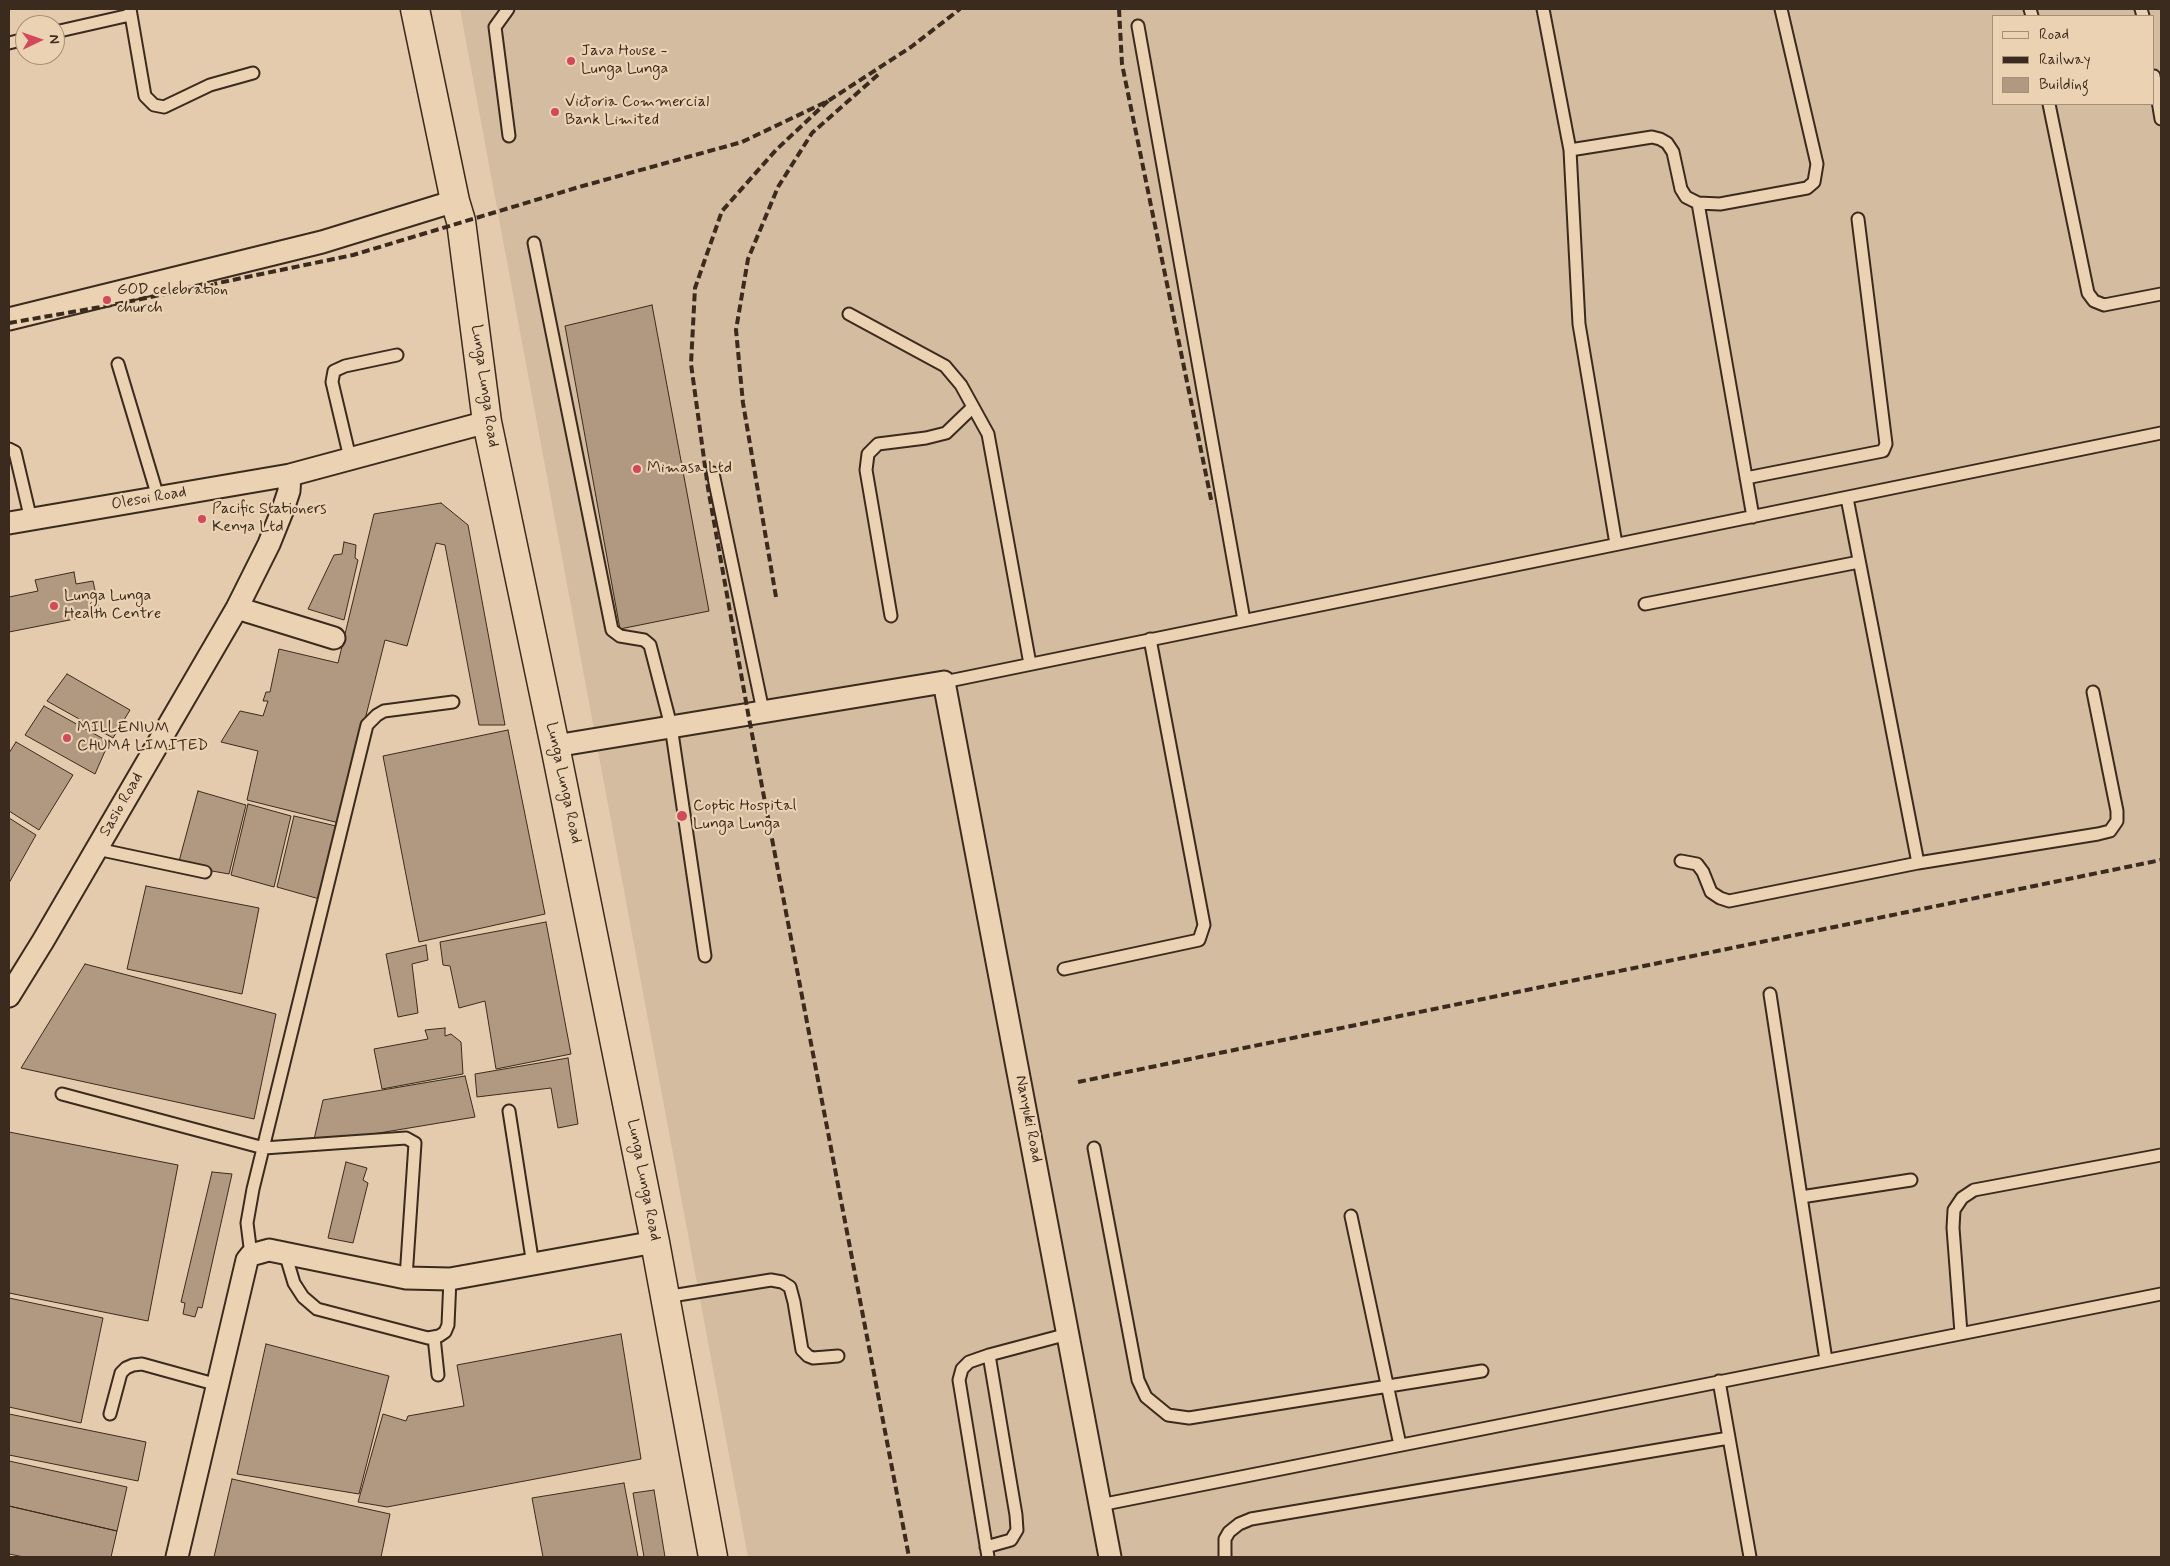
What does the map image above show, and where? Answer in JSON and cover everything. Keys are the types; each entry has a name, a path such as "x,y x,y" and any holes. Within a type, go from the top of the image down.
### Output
{"main road":[{"name":"Lunga Lunga Road","path":"415,9 461,222 487,422 555,746 655,1242 713,1557"}],"street":[{"path":"9,319 322,242 455,201"},
{"name":"Olesoi Road","path":"9,523 290,475 487,422"},
{"name":"Sasio Road","path":"9,996 237,608 269,544 283,509 289,491 290,475"},
{"path":"237,608 334,638"},
{"path":"555,746 944,682"},
{"name":"Nanyuki Road","path":"944,682 1110,1557"},
{"path":"177,1557 247,1260 251,1255 268,1250 406,1278 450,1279 655,1242"}],"lane":[{"path":"508,9 495,27 509,136"},
{"path":"1543,9 1570,150 1579,324 1616,544"},
{"path":"1570,150 1652,136 1660,139 1667,143 1673,152 1681,189 1686,197 1698,203 1720,204 1807,188 1814,182 1816,164 1781,9"},
{"path":"65,29 130,12 145,96 154,105 164,107 210,85 252,73"},
{"path":"1138,26 1244,620"},
{"path":"2155,82 2161,119"},
{"path":"2049,105 2088,293 2094,301 2104,305 2161,294"},
{"path":"1698,203 1753,517"},
{"path":"1746,478 1883,451 1886,444 1858,219"},
{"path":"534,243 612,630 620,636 644,640 650,645 671,726 704,956"},
{"path":"849,314 946,366 961,385 988,434 1030,664"},
{"path":"350,458 332,382 334,370 397,355"},
{"path":"118,364 158,497"},
{"path":"891,616 866,470 868,454 878,444 926,438 946,433 973,407"},
{"path":"944,682 2161,433"},
{"path":"9,449 15,452 31,520"},
{"path":"713,473 763,711"},
{"path":"1847,498 1918,863"},
{"path":"1645,604 1860,562"},
{"path":"1064,969 1199,940 1204,925 1150,639"},
{"path":"1681,861 1697,864 1703,872 1711,892 1729,902 1918,863 2110,831 2117,821 2117,811 2093,692"},
{"path":"251,1255 246,1223 367,725 384,711 453,702"},
{"path":"97,849 205,872"},
{"path":"1770,994 1826,1360"},
{"path":"62,1094 264,1148 406,1138 415,1143 406,1278"},
{"path":"509,1111 533,1265"},
{"path":"1094,1148 1138,1380 1146,1397 1168,1415 1189,1418 1482,1371"},
{"path":"1961,1333 1953,1228 1954,1210 1962,1198 1974,1190 2161,1155"},
{"path":"1801,1198 1911,1180"},
{"path":"1351,1216 1400,1445"},
{"path":"285,1253 294,1283 303,1297 317,1309 428,1338 445,1332 448,1325 450,1279"},
{"path":"665,1297 771,1280 782,1282 790,1287 802,1350 813,1358 838,1356"},
{"path":"1100,1505 2161,1294"},
{"path":"989,1355 1017,1530 1011,1540 987,1552 959,1380 962,1369 969,1362 989,1355 1068,1334"},
{"path":"434,1337 438,1375"},
{"path":"110,1414 120,1374 126,1368 133,1365 142,1364 218,1384"},
{"path":"1718,1381 1750,1557"},
{"path":"1225,1557 1225,1539 1229,1532 1239,1524 1251,1519 1729,1438"}],"shaded area":[{"path":"460,9 2161,9 2161,1557 748,1557"}],"building":[{"name":"Mimasa Ltd","path":"652,305 709,611 620,629 565,326"},
{"path":"441,503 468,525 505,725 479,725 445,545 436,543 407,646 385,640 339,823 247,800 258,751 221,742 240,711 263,716 268,701 263,701 266,692 270,692 279,649 338,663 374,514"},
{"path":"344,542 356,545 355,558 358,560 344,620 308,609 334,555 342,554"},
{"name":"Lunga Lunga Health Centre","path":"74,572 76,584 93,581 100,614 9,632 9,597 38,591 35,580"},
{"path":"67,674 130,710 113,738 47,701"},
{"name":"MILLENIUM CHUMA LIMITED","path":"44,706 109,742 95,774 25,735"},
{"path":"508,730 545,914 419,942 383,756"},
{"path":"16,742 73,775 39,830 9,811 9,753"},
{"path":"198,791 246,805 229,874 178,865"},
{"path":"248,804 291,816 274,887 231,875"},
{"path":"294,816 340,827 323,900 277,887"},
{"path":"9,818 36,835 9,883"},
{"path":"146,886 259,908 242,994 127,969"},
{"path":"546,922 571,1054 496,1069 485,1001 459,1008 450,966 443,965 440,942"},
{"path":"426,945 428,960 412,964 418,1013 398,1017 386,954"},
{"path":"85,964 276,1014 254,1119 21,1068"},
{"path":"445,1028 445,1036 451,1034 461,1042 463,1074 382,1089 374,1049 428,1039 425,1030"},
{"path":"568,1058 578,1124 558,1128 551,1088 477,1097 475,1074"},
{"path":"465,1076 475,1117 313,1144 323,1100"},
{"path":"9,1132 178,1165 148,1321 9,1293"},
{"path":"346,1162 367,1168 363,1180 368,1183 353,1243 328,1238"},
{"path":"212,1172 232,1174 202,1308 198,1307 195,1317 183,1314 185,1303 181,1302"},
{"path":"9,1298 103,1318 81,1423 9,1407"},
{"path":"621,1334 641,1459 387,1507 358,1502 383,1414 406,1421 408,1416 464,1406 457,1365"},
{"path":"266,1344 389,1376 359,1494 237,1474"},
{"path":"9,1414 146,1442 138,1481 9,1455"},
{"path":"9,1461 127,1487 117,1531 9,1506"},
{"path":"232,1479 390,1514 381,1557 214,1557"},
{"path":"624,1483 638,1557 543,1557 532,1498"},
{"path":"654,1490 665,1557 644,1557 633,1493"},
{"path":"9,1506 117,1531 111,1557 24,1557 9,1554"}],"railway":[{"path":"9,323 112,305 353,255 579,187 742,142 828,101 911,47 960,9"},
{"path":"1119,9 1122,64 1212,504"},
{"path":"776,597 743,403 736,330 748,259 778,187 812,133 880,73"},
{"path":"828,101 776,150 722,211 695,288 691,364 708,488 748,713 909,1557"},
{"path":"1078,1082 2161,860"}],"place":[{"name":"Java House - Lunga Lunga","path":"571,61"},
{"name":"Victoria Commercial Bank Limited","path":"555,112"},
{"name":"GOD celebration church","path":"107,300"},
{"name":"Mimasa Ltd","path":"637,469"},
{"name":"Pacific Stationers Kenya Ltd","path":"202,519"},
{"name":"Lunga Lunga Health Centre","path":"54,606"},
{"name":"MILLENIUM CHUMA LIMITED","path":"67,738"},
{"name":"Coptic Hospital Lunga Lunga","path":"682,816"}]}
